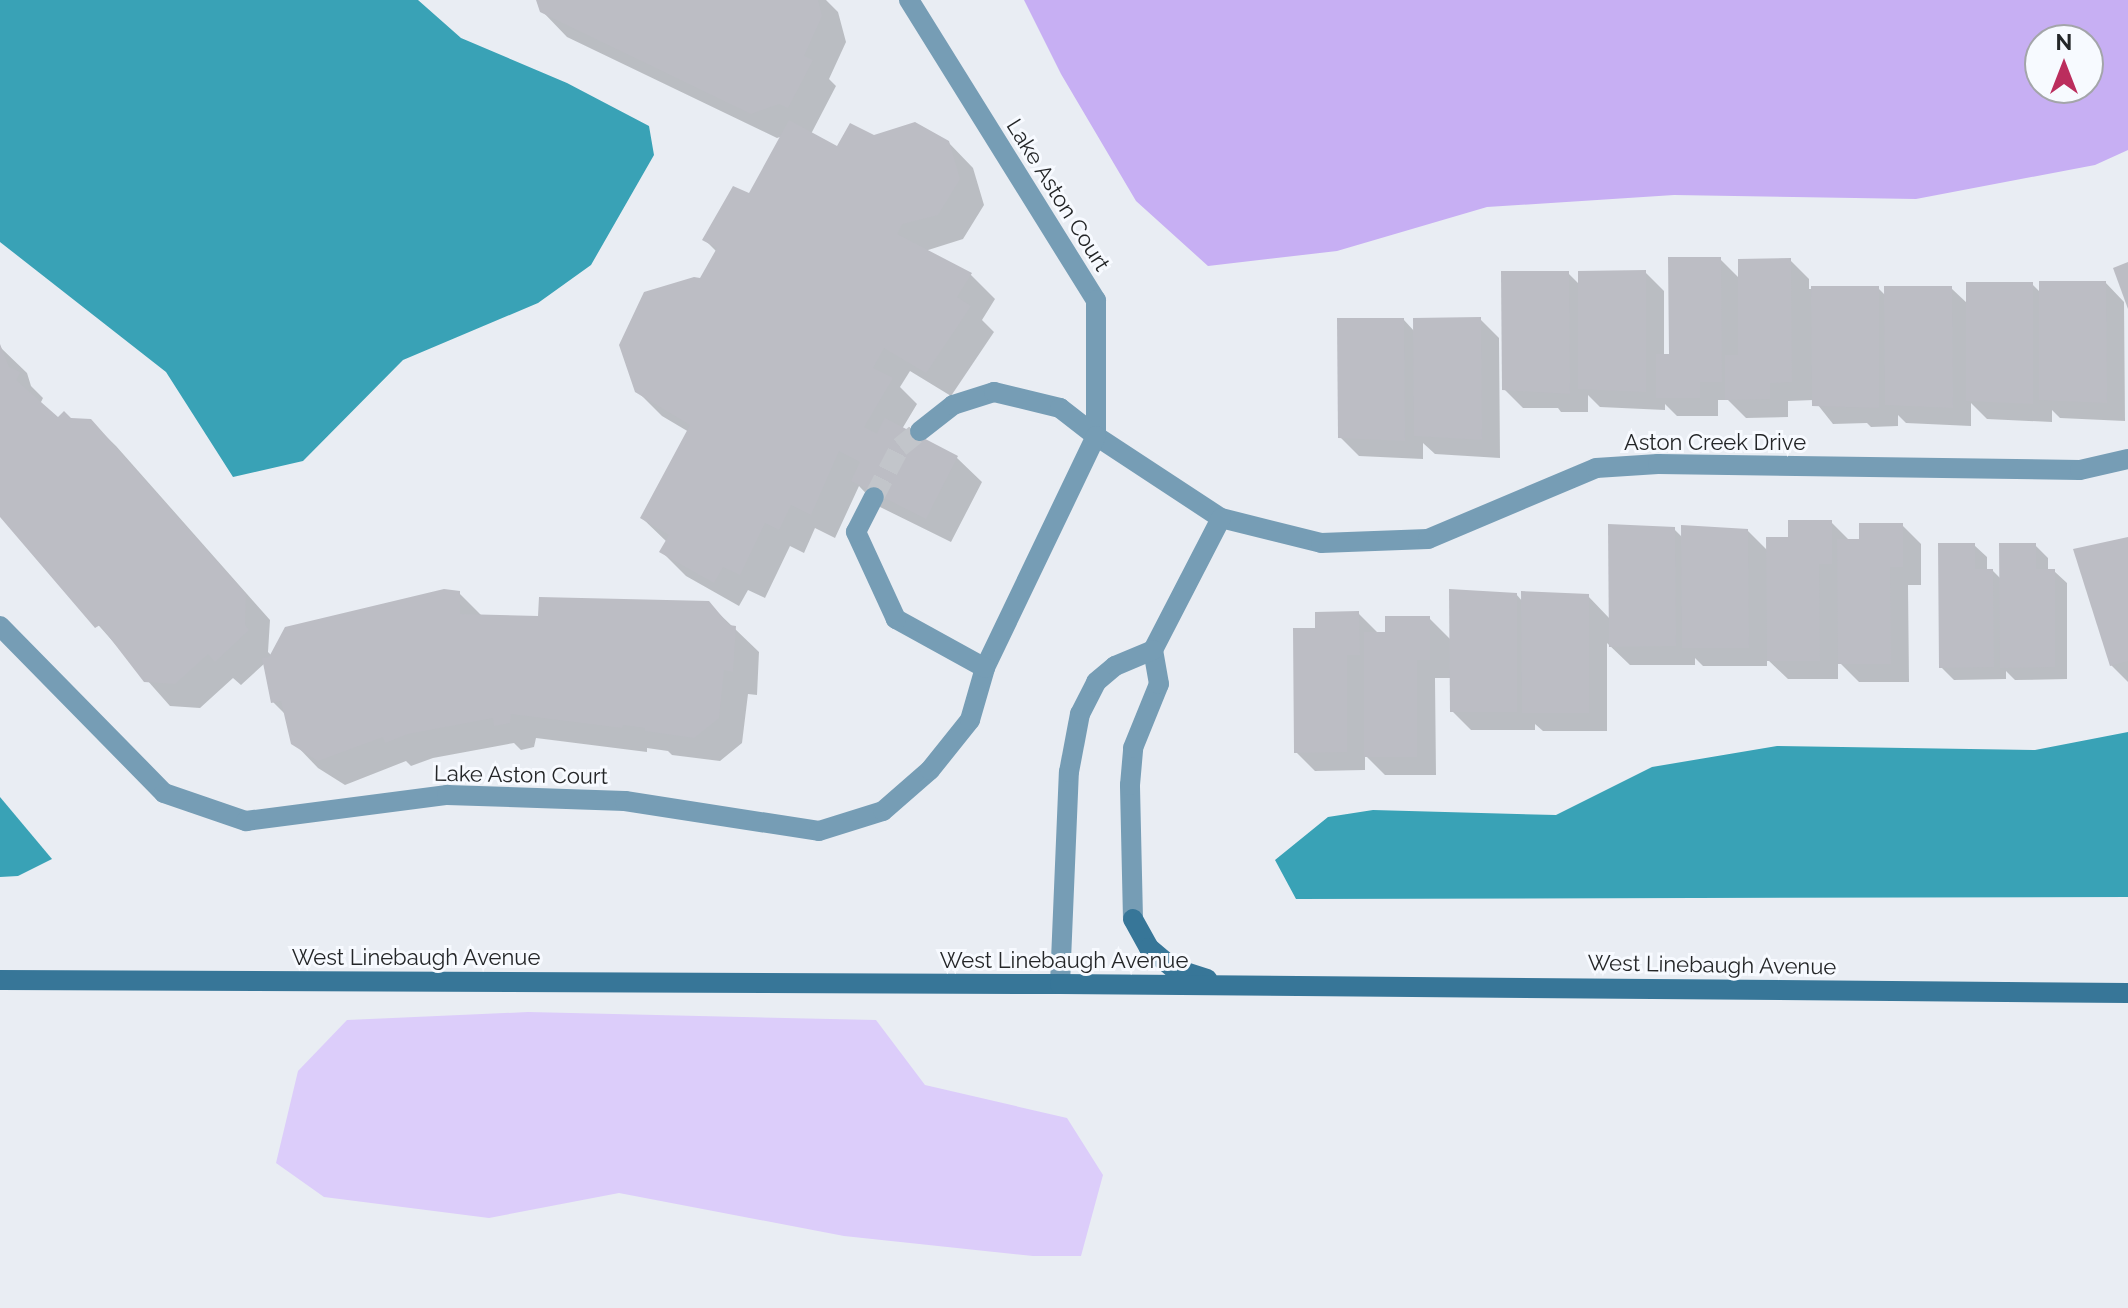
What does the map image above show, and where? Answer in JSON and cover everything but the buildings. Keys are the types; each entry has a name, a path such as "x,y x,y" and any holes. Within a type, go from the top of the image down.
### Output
{"main road":[{"path":"1133,919 1149,948 1173,968 1226,985"},
{"name":"West Linebaugh Avenue","path":"0,980 1226,985 2128,993"}],"street":[{"name":"Lake Aston Court","path":"0,626 164,793 246,821 447,795 625,801 819,831 883,811 930,770 970,720 985,668 1096,436 1096,300 909,0"},
{"path":"920,431 953,405 994,392 1060,408 1096,436 1221,518 1153,650 1159,684 1133,748 1130,785 1133,919"},
{"name":"Aston Creek Drive","path":"1221,518 1321,543 1428,539 1596,468 1658,464 2080,470 2128,459"},
{"path":"874,497 856,532 896,619 985,668"},
{"path":"1060,984 1069,772 1080,714 1096,682 1115,666 1153,650"}],"shaded area":[{"path":"1024,0 2128,0 2128,150 2095,165 1916,199 1674,195 1487,207 1337,251 1208,266 1136,201 1061,74"},
{"path":"528,1012 876,1020 925,1085 1067,1118 1103,1175 1081,1256 1033,1256 844,1236 619,1193 489,1218 324,1197 276,1163 298,1071 347,1020"}],"water":[{"path":"0,0 418,0 461,38 567,83 649,126 654,155 591,265 538,303 403,360 303,461 233,477 166,372 0,242"},
{"path":"2128,732 2128,897 1296,899 1275,860 1328,817 1373,810 1556,815 1652,767 1777,746 2035,750"},
{"path":"0,797 52,859 18,876 0,877"}],"tunnel":[{"path":"874,497 900,447 920,431"}]}
